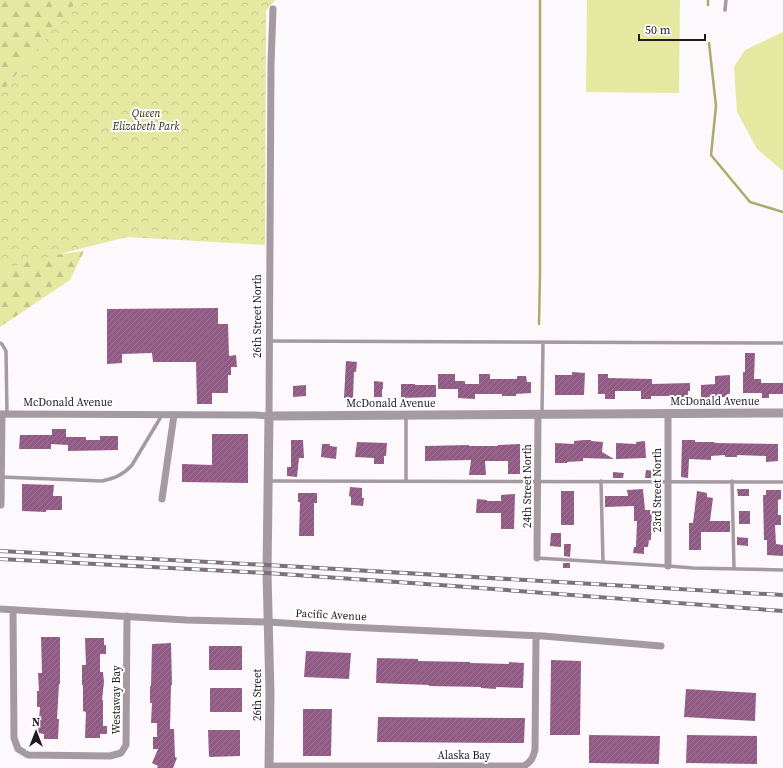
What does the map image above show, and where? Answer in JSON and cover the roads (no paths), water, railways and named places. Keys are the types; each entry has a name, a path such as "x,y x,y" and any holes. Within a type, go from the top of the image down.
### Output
{"street":[{"name":"26th Street North","path":"268,622 267,573 273,9"},
{"name":"McDonald Avenue","path":"3,414 269,416 783,413"},
{"path":"1,505 3,414"},
{"name":"24th Street North","path":"537,558 540,414"},
{"name":"23rd Street North","path":"668,414 668,566"},
{"path":"162,499 174,415"},
{"name":"Pacific Avenue","path":"0,609 186,620 268,622 536,636 661,646"},
{"name":"Westaway Bay","path":"13,610 14,738 18,749 28,755 110,756 121,753 126,745 127,616"},
{"name":"26th Street","path":"268,622 270,693 269,767"},
{"name":"Alaska Bay","path":"269,767 524,766 534,757 535,750 536,636"}],"lane":[{"path":"726,0 726,10"},
{"path":"269,341 783,342"},
{"path":"540,414 543,342"},
{"path":"0,343 6,351 3,414"},
{"path":"1,477 102,481 114,478 126,472 132,465 162,414"},
{"path":"406,415 406,481"},
{"path":"268,481 783,482"},
{"path":"601,481 604,562"},
{"path":"732,481 734,569"},
{"path":"537,558 693,568 783,570"}],"waterway":[{"path":"539,324 540,0"},
{"path":"708,0 708,5"},
{"path":"709,43 716,106 711,155 750,202 783,212"}],"railway":[{"path":"0,551 783,595"},
{"path":"0,559 267,573 783,611"}],"park label":[{"name":"Queen Elizabeth Park","path":"146,119"}]}
